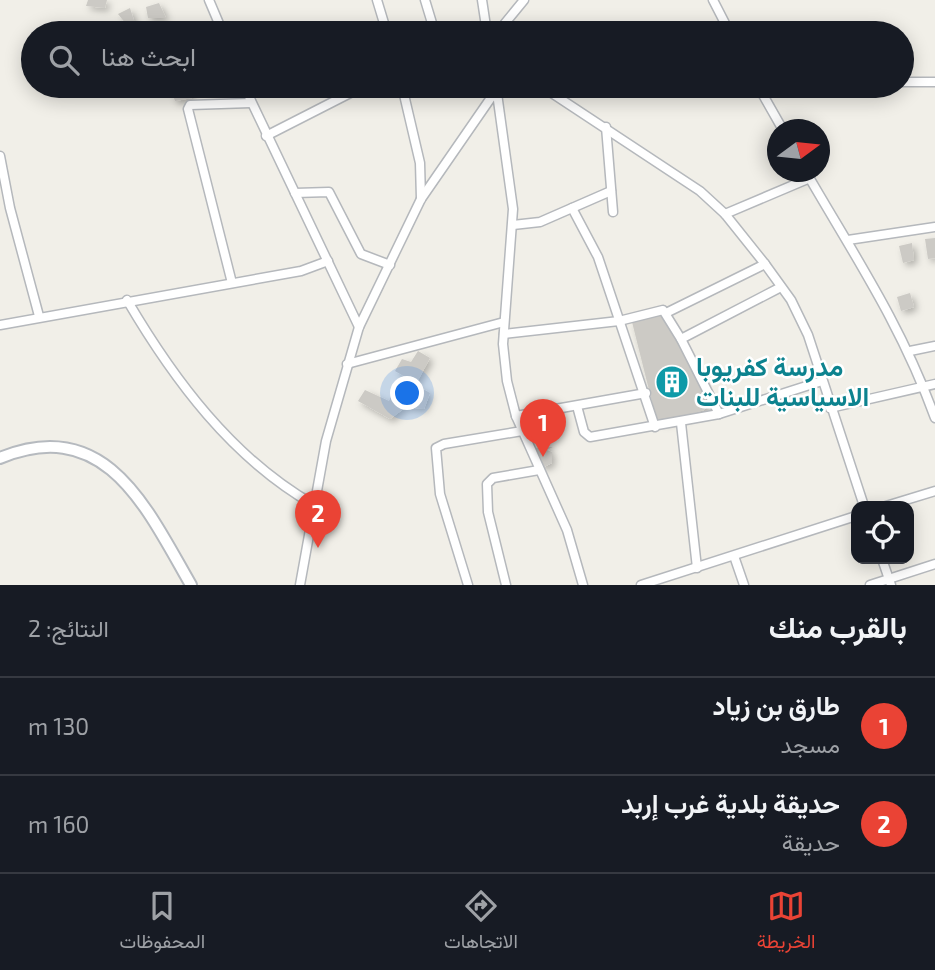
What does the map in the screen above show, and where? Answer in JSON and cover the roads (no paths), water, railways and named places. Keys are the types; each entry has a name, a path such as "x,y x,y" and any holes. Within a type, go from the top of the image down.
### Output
{"main road":[{"path":"0,458 50,447 83,452 101,461 118,473 137,495 191,585"}],"street":[{"path":"209,0 218,21"},
{"path":"377,0 383,21"},
{"path":"425,0 431,21"},
{"path":"482,0 485,21"},
{"path":"507,21 524,0"},
{"path":"713,0 724,21"},
{"path":"914,82 935,82"},
{"path":"249,98 359,327"},
{"path":"266,136 340,98"},
{"path":"405,98 419,156 421,198"},
{"path":"300,585 314,505 347,364 359,327 421,198 489,98"},
{"path":"499,98 511,177 513,225 504,323 505,369 516,416 567,530 583,585"},
{"path":"560,98 687,181 725,214 765,264 804,326 862,501"},
{"path":"764,98 777,119"},
{"path":"232,283 188,109 190,105 251,103"},
{"path":"606,127 613,212"},
{"path":"0,156 9,208 39,316"},
{"path":"725,214 793,182"},
{"path":"812,182 910,351 935,418"},
{"path":"513,225 540,222 611,191"},
{"path":"295,193 329,192 361,254 390,265"},
{"path":"572,208 598,257 646,393 655,427"},
{"path":"848,240 935,227"},
{"path":"0,325 127,300 301,271 328,261"},
{"path":"666,313 765,264"},
{"path":"681,339 781,287"},
{"path":"127,300 169,366 228,437 279,482 314,505"},
{"path":"504,334 619,321 657,310 666,313 719,414"},
{"path":"347,364 504,323"},
{"path":"910,351 935,346"},
{"path":"577,406 584,432 590,437 681,423 719,414 822,381"},
{"path":"830,408 935,384"},
{"path":"516,416 646,393"},
{"path":"681,423 697,568"},
{"path":"468,585 440,494 436,448 444,444 522,431"},
{"path":"506,585 488,512 487,484 493,478 539,470"},
{"path":"902,501 935,491"},
{"path":"641,585 851,518"},
{"path":"734,556 744,585"},
{"path":"883,564 890,582"},
{"path":"870,585 890,582 935,565"}],"place":[{"name":"مدرسة كفريوبا الاسياسية للبنات","path":"672,382"},
{"name":"طارق بن زياد","path":"543,457"},
{"name":"حديقة بلدية غرب إربد","path":"318,548"}]}
